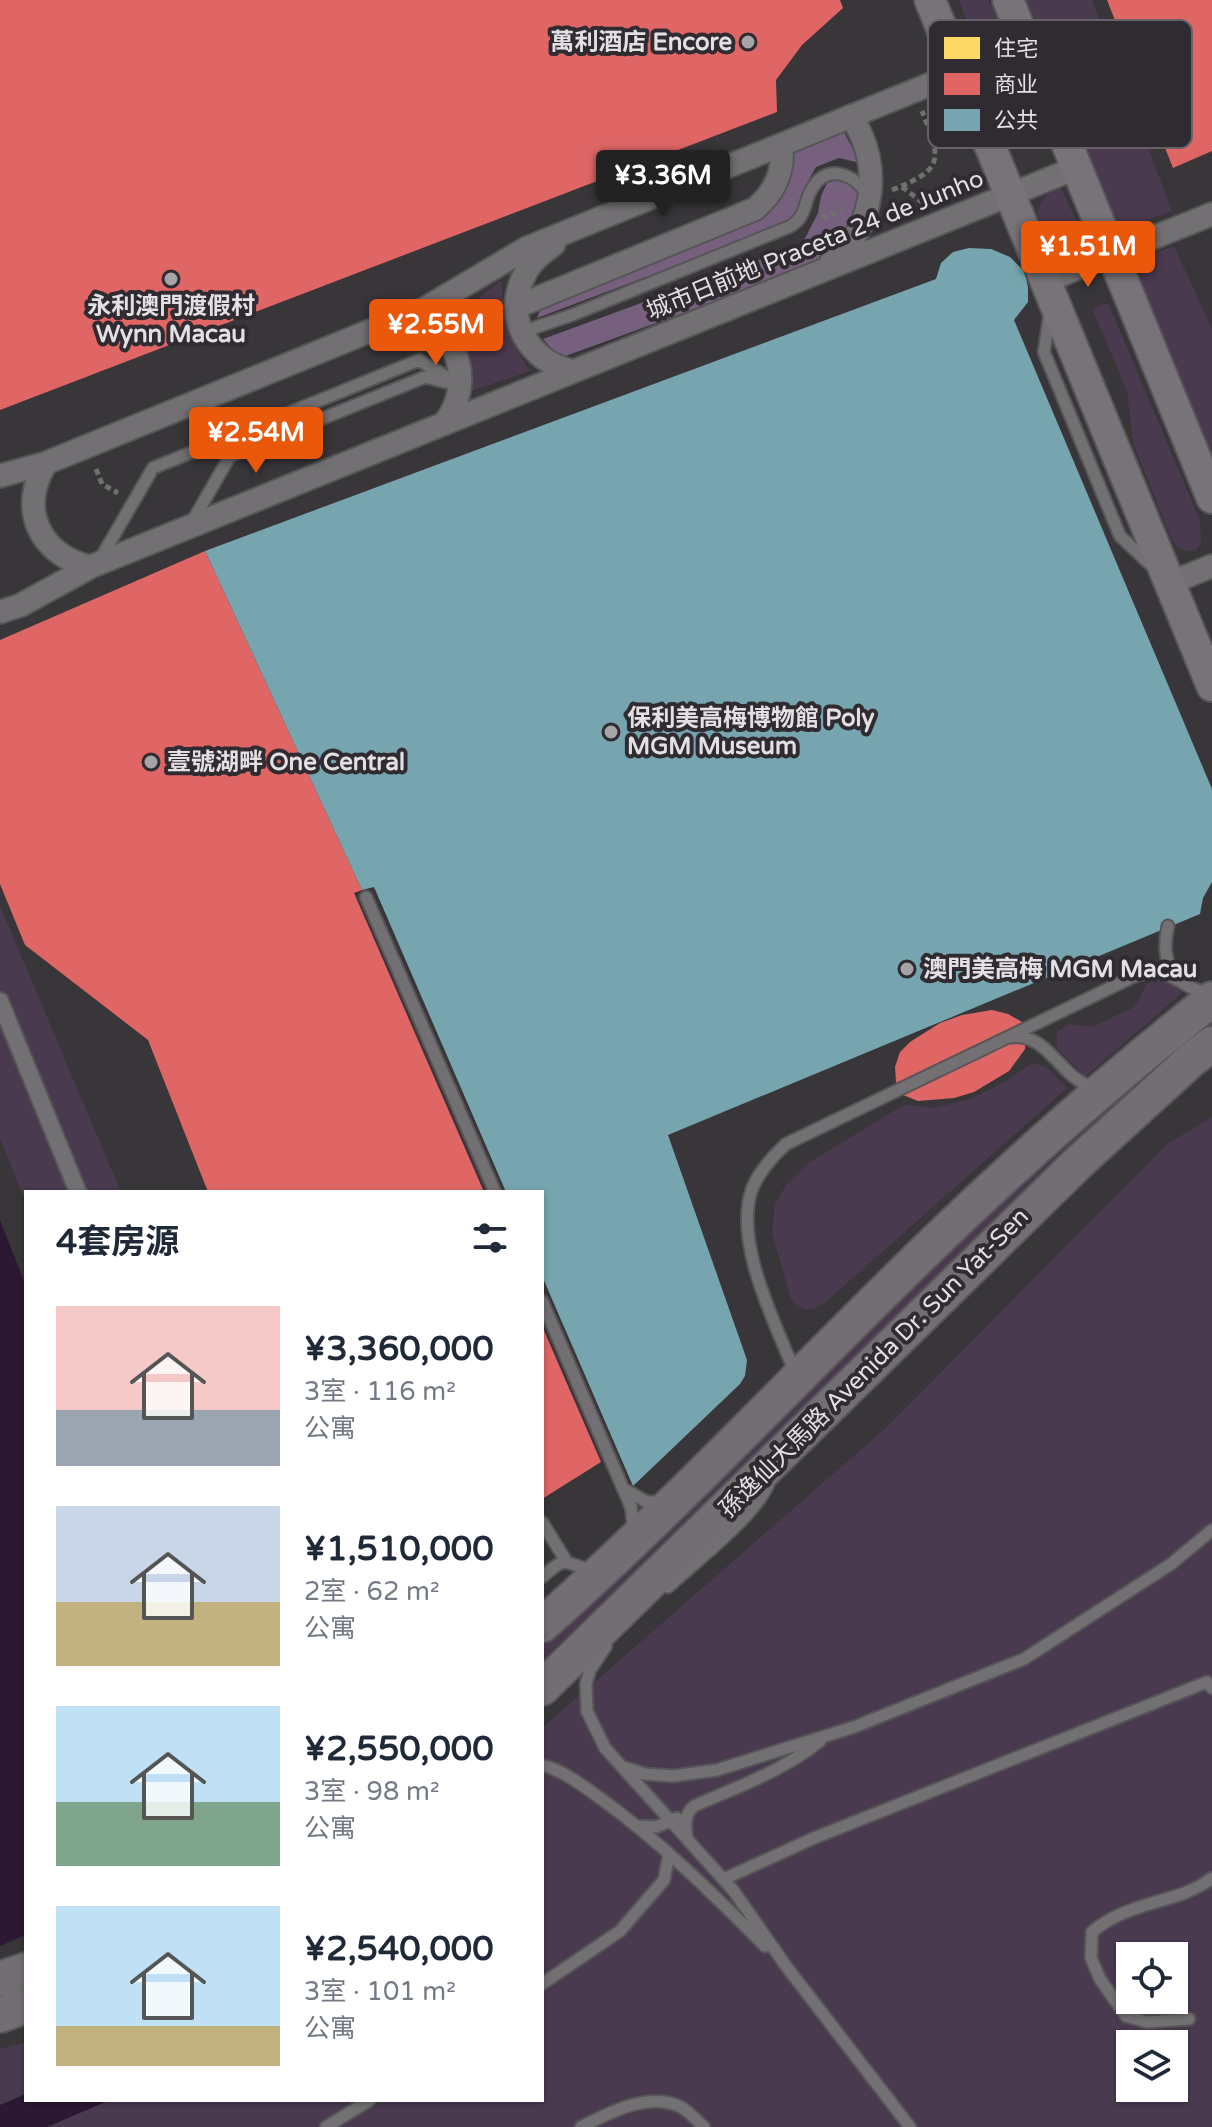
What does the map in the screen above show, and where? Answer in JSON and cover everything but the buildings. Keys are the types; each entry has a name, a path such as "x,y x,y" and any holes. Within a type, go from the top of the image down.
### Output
{"main road":[{"path":"930,0 938,20"},
{"path":"1008,0 1016,20"},
{"path":"991,148 1212,686"},
{"path":"1068,148 1212,498"},
{"name":"孫逸仙大馬路 Avenida Dr. Sun Yat-Sen","path":"544,1623 680,1498 936,1240 1024,1158 1212,996"},
{"name":"孫逸仙大馬路 Avenida Dr. Sun Yat-Sen","path":"544,1686 1078,1163 1212,1044"},
{"path":"0,1979 24,1971"},
{"path":"0,2015 24,2007"}],"street":[{"path":"0,476 46,463 411,315 527,248 928,86"},
{"path":"809,276 839,256 850,243 864,220 870,199 870,158 851,116"},
{"path":"516,307 755,209 775,185 781,164 781,145"},
{"name":"城市日前地 Praceta 24 de Junho","path":"0,612 21,605 94,566 1076,168"},
{"path":"1049,290 1112,254 1212,214"},
{"path":"569,231 528,268 519,288 516,307 521,332 541,358 561,369 574,371"},
{"path":"411,315 438,329 452,345 460,365 461,386 456,407 444,424"},
{"path":"46,463 34,494 38,527 43,537 68,560 94,566"},
{"path":"1170,583 1212,566"},
{"path":"0,1001 77,1190"}],"lane":[{"path":"521,332 572,315 791,226 805,213 814,185 826,175 840,173 854,178 870,199"},
{"path":"94,566 153,468 419,360 461,386"},
{"path":"189,527 230,456 425,377 461,386"},
{"path":"366,897 494,1190"},
{"path":"1168,926 1165,939 1167,964 1177,978"},
{"path":"797,1379 760,1287 751,1250 748,1211 751,1192 770,1158 786,1144 1137,975 1167,973 1212,996"},
{"path":"1006,1038 1022,1036 1038,1042 1080,1084 1105,1088"},
{"path":"544,1306 623,1488 633,1519 633,1542"},
{"path":"665,1591 761,1498 770,1480 772,1464"},
{"path":"623,1488 647,1502 662,1503 680,1498"},
{"path":"544,1526 566,1561 587,1570 605,1569"},
{"path":"622,1767 660,1775 706,1773 878,1718 1024,1659 1171,1564 1212,1530"},
{"path":"544,1575 557,1563 566,1561"},
{"path":"618,1635 606,1646 590,1670 587,1711 597,1735 605,1748 724,1879 786,1966 910,2127"},
{"path":"724,1879 814,1838 1207,1682 1212,1688"},
{"path":"637,1826 656,1827 672,1821 694,1806 802,1756 827,1735"},
{"path":"544,1766 569,1776 637,1826 786,1966"},
{"path":"687,1838 685,1821 688,1811 694,1806"},
{"path":"544,1983 620,1931 664,1880 669,1854"},
{"path":"1189,2019 1147,2022 1126,2016 1100,1979 1091,1958 1092,1932 1107,1919 1202,1886 1212,1878"},
{"path":"326,2127 367,2102"},
{"path":"581,2127 619,2109 649,2102 679,2106 704,2127"}],"path":[{"path":"86,446 102,484 134,502"}],"shaded area":[{"path":"959,0 989,0 998,20 967,20"},
{"path":"1026,0 1092,0 1100,20 1034,20"},
{"path":"844,132 860,163 839,158 816,167 807,183 804,207 787,224 537,318 542,305 765,208 783,158"},
{"path":"1084,148 1148,148 1172,211 1127,227 1117,221 1109,210"},
{"path":"837,180 848,182 857,189 856,213 846,235 810,267 560,358 543,339 802,244 818,213 827,183"},
{"path":"1058,187 1085,239 1083,249 1067,258 1050,245 1037,211 1046,195"},
{"path":"1174,246 1212,329 1212,465 1143,293 1140,270 1146,256"},
{"path":"501,280 508,328 530,371 468,392 466,354 461,337 450,322"},
{"path":"1101,304 1109,305 1200,521 1201,544 1195,551 1181,549 1171,538 1133,443 1127,391 1093,311"},
{"path":"0,906 120,1190 24,1190 24,1198 0,1138"},
{"path":"1152,981 1170,983 1182,993 1085,1077 1057,1048 1057,1032 1068,1024 1092,1027 1132,1008 1146,984"},
{"path":"1212,1014 1212,1030 964,1257 544,1659 544,1645 1016,1187"},
{"path":"1032,1063 1046,1067 1067,1088 828,1300 816,1308 807,1310 798,1307 791,1299 772,1233 775,1204 786,1185 807,1164 905,1104 933,1108 971,1099"},
{"path":"1212,1117 1212,2127 0,2127 40,2102 544,2102 544,1726 888,1426 1167,1144"},
{"path":"0,1220 24,1281 24,1936 0,1946"},
{"path":"24,2043 24,2095 0,2105 0,2049"},
{"path":"24,2095 24,2102 105,2102 47,2127 0,2127 0,2105"}],"place":[{"name":"萬利酒店 Encore","path":"748,42"},
{"name":"永利澳門渡假村 Wynn Macau","path":"171,279"},
{"name":"保利美高梅博物館 Poly MGM Museum","path":"611,732"},
{"name":"壹號湖畔 One Central","path":"151,762"},
{"name":"澳門美高梅 MGM Macau","path":"907,969"}]}
